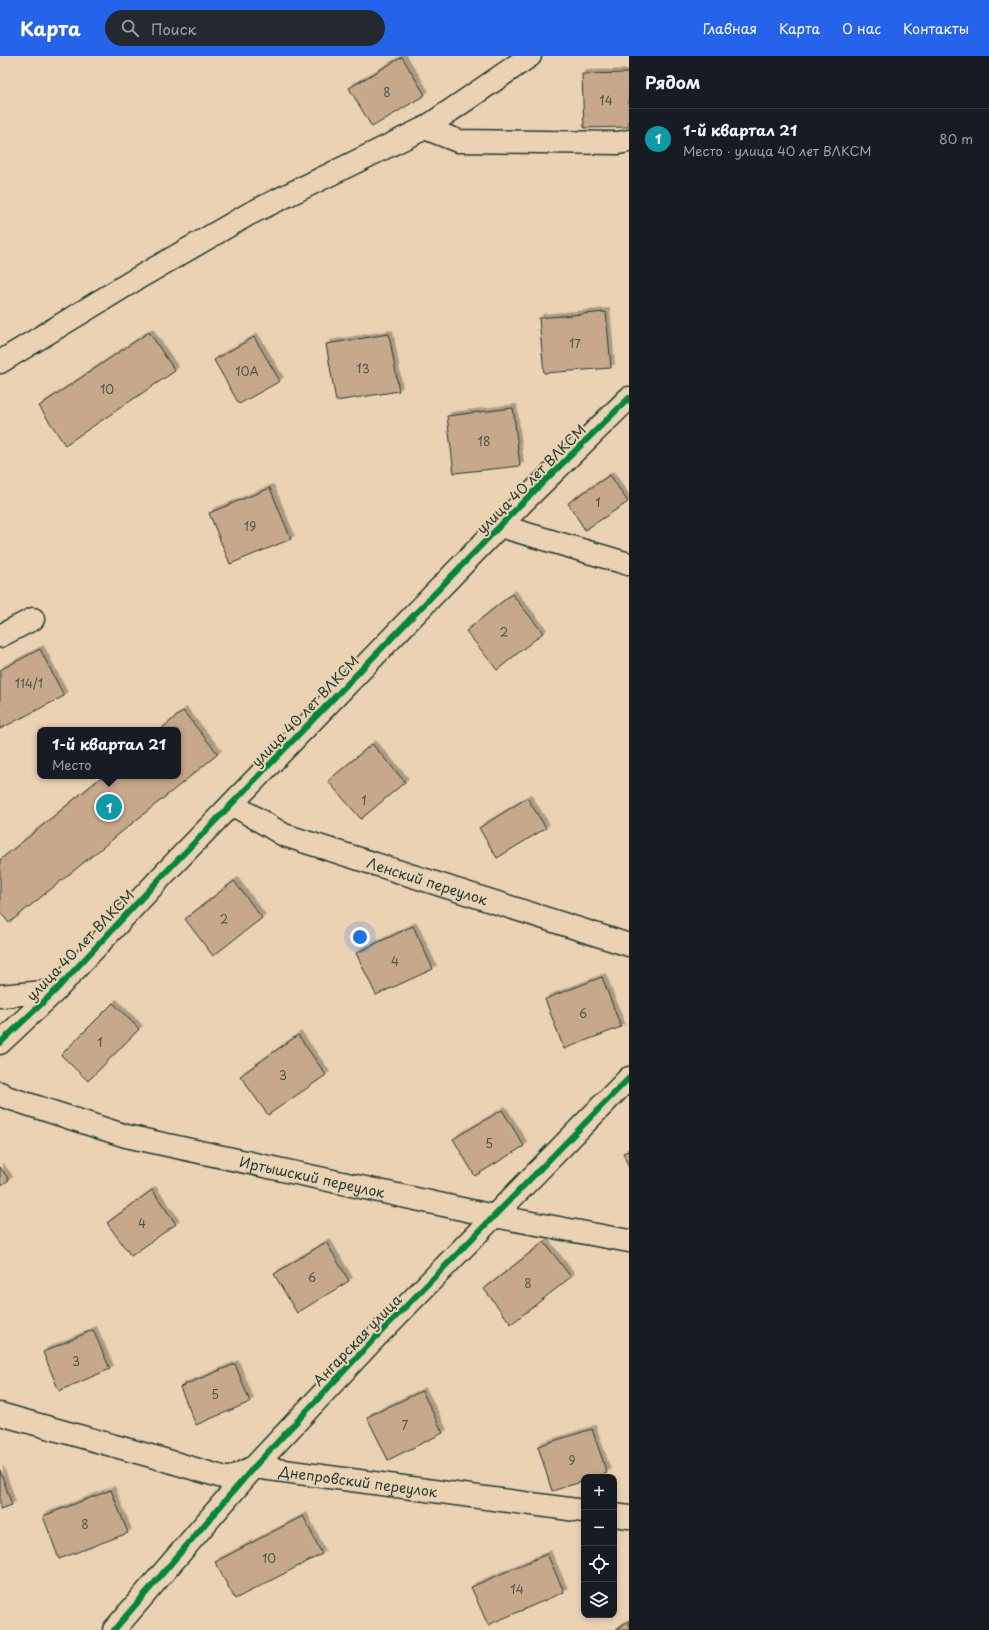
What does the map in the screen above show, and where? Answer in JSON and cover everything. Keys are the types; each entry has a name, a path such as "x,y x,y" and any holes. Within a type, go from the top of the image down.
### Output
{"street":[{"path":"0,362 133,281 248,214 425,128 530,56"},
{"path":"425,128 458,142 618,143 629,141"},
{"name":"улица 40 лет ВЛКСМ","path":"0,1043 55,991 165,873 500,526 629,398"},
{"path":"500,526 629,564"},
{"path":"0,636 32,618"},
{"name":"Ленский переулок","path":"232,804 284,835 629,945"},
{"path":"0,996 55,991"},
{"name":"Ангарская улица","path":"114,1630 254,1467 375,1338 629,1078"},
{"name":"Иртышский переулок","path":"0,1093 6,1097 126,1136 494,1216 629,1241"},
{"path":"0,1414 229,1479 254,1467"},
{"name":"Днепровский переулок","path":"254,1467 581,1511"},
{"path":"617,1515 629,1517"}],"building":[{"path":"402,57 425,95 372,127 349,88"},
{"path":"629,73 629,127 584,128 582,74"},
{"path":"606,312 611,368 544,373 539,318"},
{"path":"149,332 175,371 65,445 39,406"},
{"path":"389,334 399,391 336,401 326,344"},
{"path":"254,337 280,381 239,404 214,360"},
{"path":"513,408 520,466 454,473 447,416"},
{"path":"610,475 628,502 585,530 568,503"},
{"path":"270,488 291,539 230,564 209,513"},
{"path":"512,594 543,633 497,670 466,631"},
{"path":"40,649 64,696 0,729 0,670"},
{"path":"183,711 218,754 9,923 0,912 0,860 99,779 181,779 181,727 164,727"},
{"path":"372,744 405,782 361,819 328,781"},
{"path":"527,798 546,828 497,858 479,828"},
{"path":"234,881 262,918 213,956 185,919"},
{"path":"413,926 433,969 376,995 356,953"},
{"path":"602,977 621,1027 564,1049 545,999"},
{"path":"113,1003 139,1029 88,1081 61,1055"},
{"path":"298,1035 326,1075 268,1115 240,1076"},
{"path":"502,1110 524,1146 475,1176 453,1139"},
{"path":"629,1151 629,1168 623,1153"},
{"path":"0,1167 9,1180 0,1186"},
{"path":"152,1190 176,1224 131,1256 107,1223"},
{"path":"326,1242 349,1281 297,1313 274,1274"},
{"path":"544,1242 571,1277 511,1324 484,1289"},
{"path":"93,1330 110,1369 59,1391 43,1352"},
{"path":"235,1364 250,1402 196,1425 180,1387"},
{"path":"422,1391 443,1433 388,1460 367,1417"},
{"path":"592,1429 607,1473 581,1474 581,1482 552,1491 538,1446"},
{"path":"0,1470 12,1505 0,1509"},
{"path":"111,1490 128,1533 59,1559 43,1516"},
{"path":"303,1516 322,1554 235,1599 215,1562"},
{"path":"547,1554 564,1592 488,1625 471,1587"},
{"path":"629,1621 629,1630 616,1630 616,1629"}],"cycle path":[{"path":"0,1043 55,991 165,873 521,504 629,398"},
{"path":"114,1630 254,1467 375,1338 629,1078"}],"place":[{"name":"1-й квартал 21","path":"109,807"}]}
